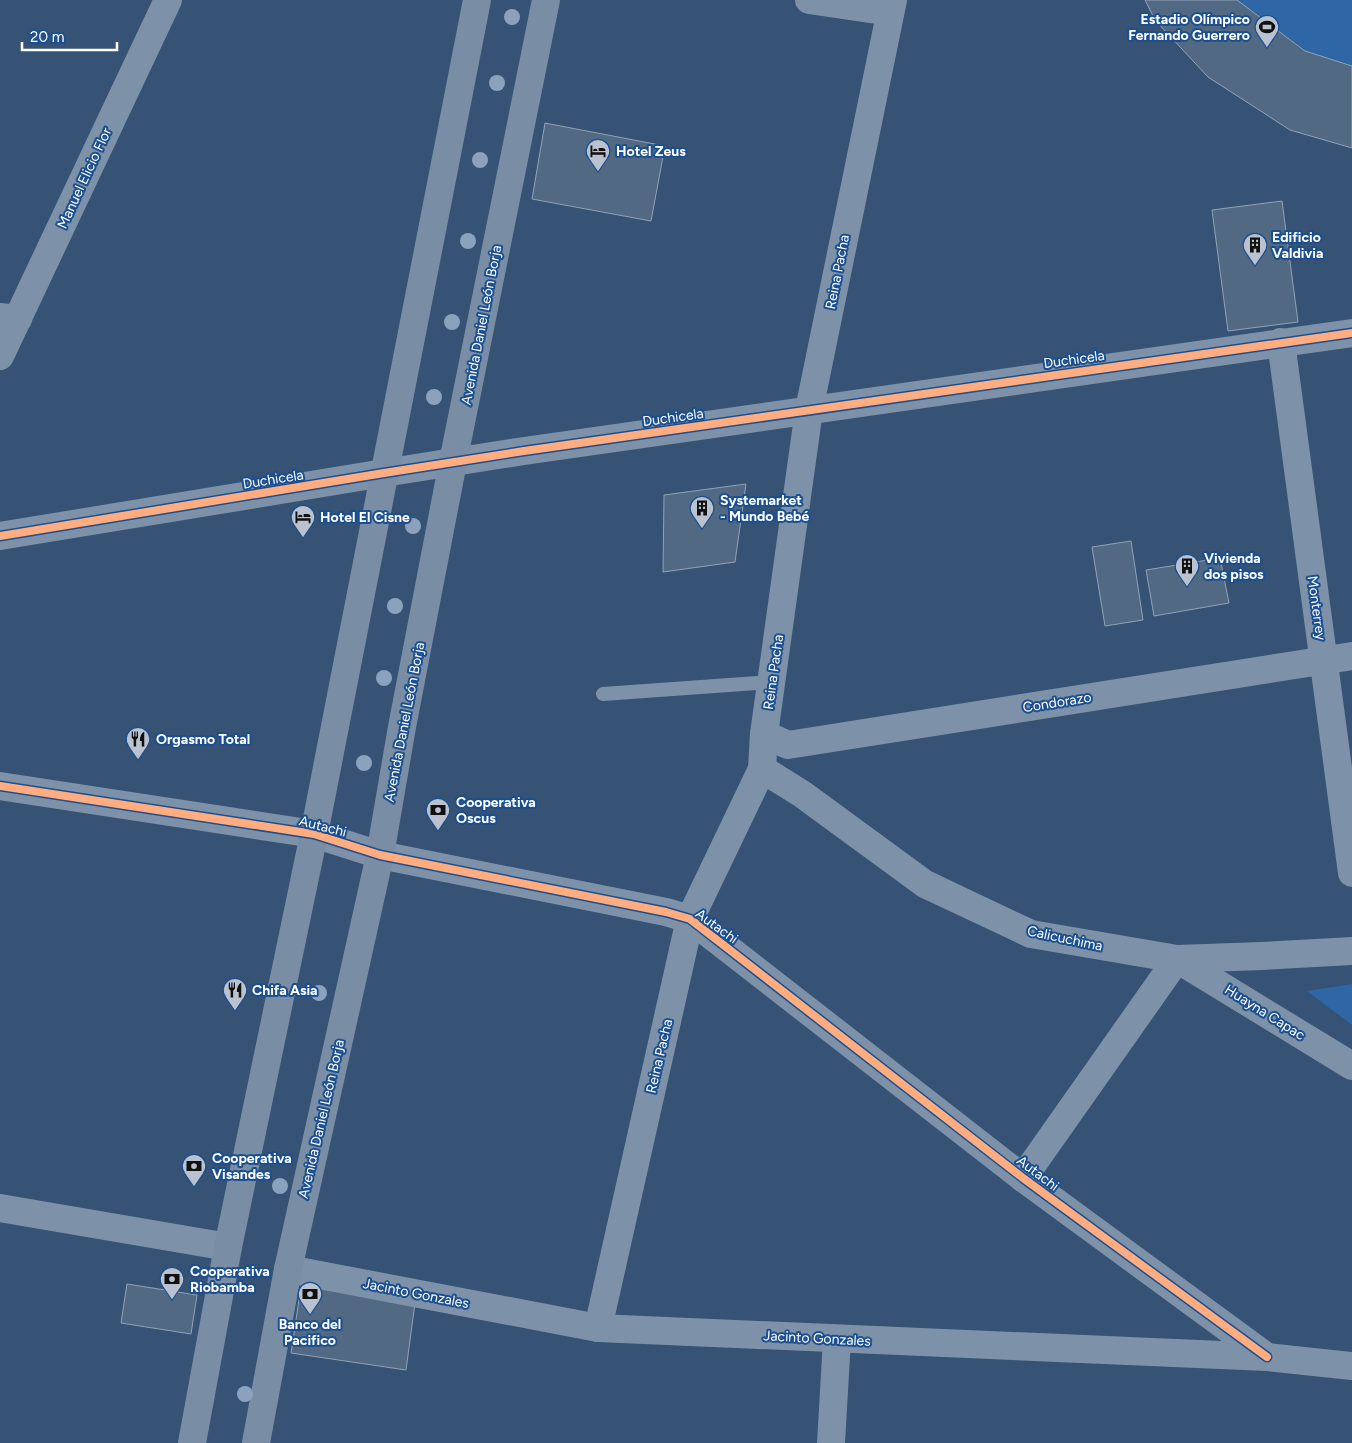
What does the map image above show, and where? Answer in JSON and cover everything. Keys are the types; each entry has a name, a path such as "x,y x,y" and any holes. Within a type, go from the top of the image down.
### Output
{"main road":[{"path":"192,1443 228,1247 314,834 477,0"},
{"name":"Avenida Daniel León Borja","path":"256,1443 288,1269 380,855 402,727 453,462 546,0"}],"street":[{"name":"Manuel Elicio Flor","path":"0,356 9,318 168,0"},
{"path":"809,0 891,6"},
{"name":"Reina Pacha","path":"598,1328 690,919 762,769 764,734 809,410 891,6"},
{"name":"Duchicela","path":"0,536 453,462 1352,333"},
{"name":"Monterrey","path":"1281,342 1352,873"},
{"name":"Condorazo","path":"764,734 788,745 1352,656"},
{"name":"Calicuchima","path":"762,769 802,794 925,884 1032,934 1177,959 1352,951"},
{"name":"Autachi","path":"0,786 314,834 380,855 666,912 690,919 1023,1178 1267,1357"},
{"path":"1023,1178 1177,959"},
{"name":"Huayna Capac","path":"1177,959 1352,1066"},
{"path":"0,1208 228,1247"},
{"name":"Jacinto Gonzales","path":"288,1269 598,1328 1267,1357 1352,1366"},
{"path":"831,1443 837,1339"}],"lane":[{"path":"603,694 771,682"}],"shaded area":[{"name":"Estadio Olímpico Fernando Guerrero","path":"1145,0 1352,0 1352,148 1290,130 1208,77 1155,20"},
{"path":"1352,984 1352,1025 1307,991"}],"building":[{"name":"Estadio Olímpico Fernando Guerrero","path":"1145,0 1237,0 1305,51 1352,66 1352,148 1290,130 1208,77 1155,20"},
{"name":"Hotel Zeus","path":"545,123 665,146 651,221 532,199"},
{"name":"Edificio Valdivia","path":"1282,201 1298,322 1228,331 1212,210"},
{"name":"Systemarket - Mundo Bebé","path":"746,484 735,562 663,572 664,495"},
{"path":"1131,541 1143,620 1105,626 1092,547"},
{"name":"Vivienda dos pisos","path":"1220,558 1229,603 1154,616 1146,570"},
{"path":"127,1284 197,1295 191,1334 121,1323"},
{"path":"301,1286 415,1303 406,1370 291,1353"}],"cycle path":[{"path":"0,536 524,451 1352,333"},
{"path":"0,786 314,834 380,855 666,912 690,919 1023,1178 1267,1357"}],"place":[{"name":"Estadio Olímpico Fernando Guerrero","path":"1267,48"},
{"name":"Hotel Zeus","path":"598,172"},
{"name":"Edificio Valdivia","path":"1255,266"},
{"name":"Systemarket - Mundo Bebé","path":"702,529"},
{"name":"Hotel El Cisne","path":"303,538"},
{"name":"Vivienda dos pisos","path":"1187,587"},
{"name":"Orgasmo Total","path":"138,760"},
{"name":"Cooperativa Oscus","path":"438,831"},
{"name":"Chifa Asia","path":"235,1011"},
{"name":"Cooperativa Visandes","path":"194,1187"},
{"name":"Cooperativa Riobamba","path":"172,1300"},
{"name":"Banco del Pacifico","path":"310,1315"}]}
